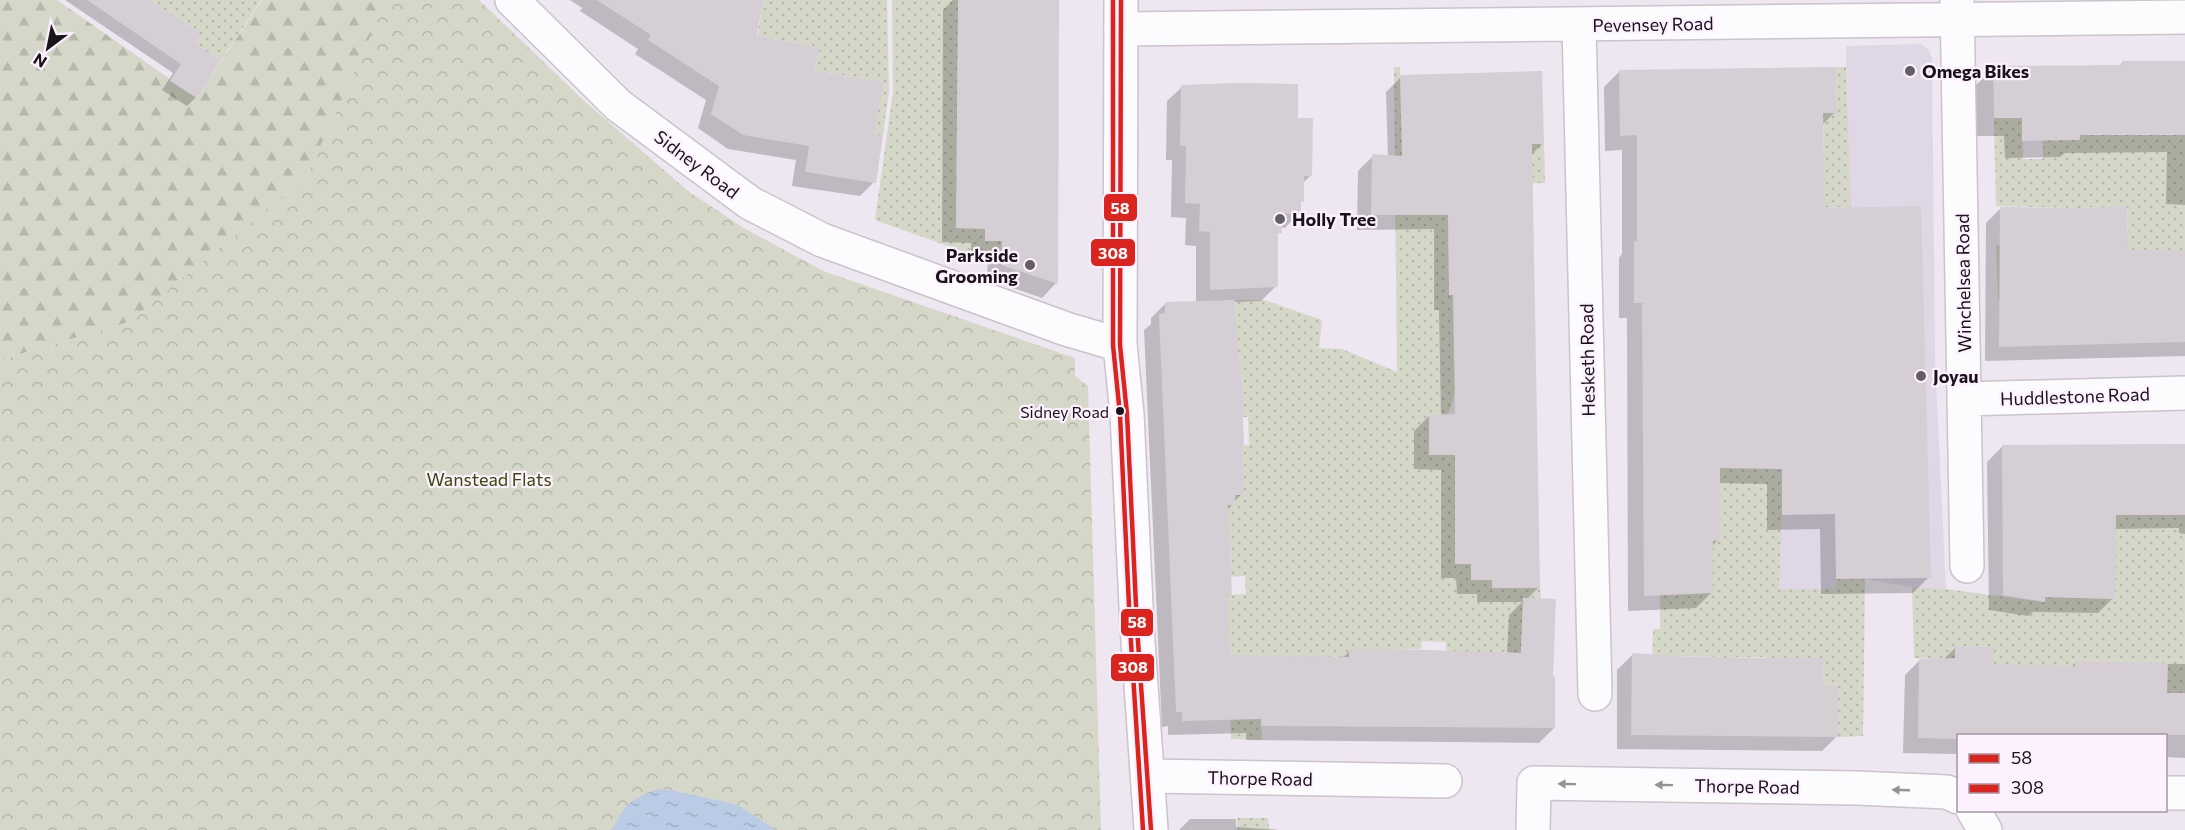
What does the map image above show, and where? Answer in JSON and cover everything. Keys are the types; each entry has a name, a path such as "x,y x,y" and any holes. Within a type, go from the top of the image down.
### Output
{"street":[{"name":"Sidney Road","path":"526,6 618,105 750,203 822,240 1066,329 1120,345"},
{"name":"Pevensey Road","path":"1121,15 1579,25 1957,10 2185,17"},
{"name":"Winchelsea Road","path":"1957,10 1967,566"},
{"path":"1121,15 1120,345 1127,414 1137,627 1151,830"},
{"name":"Hesketh Road","path":"1579,25 1595,694"},
{"name":"Huddlestone Road","path":"1965,399 2185,393"},
{"name":"Thorpe Road","path":"1148,776 1445,782"},
{"name":"Thorpe Road","path":"1533,830 1534,783 1857,788 1947,792 1957,796"},
{"path":"2167,793 2185,793"},
{"path":"1974,812 1985,830"},
{"path":"1985,830 1993,812"}],"shaded area":[{"path":"1921,44 1929,50 1932,59 1935,360 1946,589 1911,587 1865,579 1836,579 1835,589 1779,589 1782,515 1780,294 1759,209 1850,207 1846,46"}],"green space":[{"path":"0,0 57,0 197,98 262,0 387,0 307,176 129,322 0,360"},
{"path":"149,0 261,0 221,61 195,43 200,35"},
{"name":"Wanstead Flats","path":"387,0 479,0 581,98 688,191 742,227 823,271 1075,358 1075,376 1088,386 1101,830 0,830 0,360 129,322 307,176"},
{"path":"763,0 887,0 889,92 883,135 874,135 882,82 829,73 811,99 819,47 768,38 750,90"},
{"path":"892,0 958,0 958,45 1012,45 1012,62 957,61 957,111 1011,111 1011,128 957,127 956,174 1013,192 956,191 956,228 985,229 1012,241 1012,249 1001,249 1001,265 875,220 893,92"},
{"path":"1394,67 1400,67 1401,123 1525,144 1544,144 1545,183 1448,184 1449,295 1490,295 1448,414 1429,415 1429,455 1455,455 1455,470 1491,483 1455,483 1455,564 1471,564 1471,580 1492,580 1492,588 1540,588 1541,599 1523,599 1521,653 1503,652 1447,682 1446,642 1422,641 1421,649 1396,649 1394,681 1349,681 1257,657 1262,740 1231,739 1227,595 1246,594 1245,576 1228,577 1229,532 1224,506 1235,505 1241,446 1249,445 1248,417 1232,417 1242,389 1241,359 1219,359 1217,317 1236,316 1235,300 1264,300 1322,320 1319,348 1342,349 1397,372"},
{"path":"1836,67 1846,67 1851,207 1759,209 1761,293 1780,293 1782,515 1779,589 1835,589 1836,579 1865,579 1863,736 1838,737 1838,686 1823,685 1823,658 1788,658 1787,685 1766,685 1766,657 1731,657 1731,683 1723,683 1722,657 1670,656 1669,664 1662,664 1662,682 1652,682 1653,629 1660,629 1660,595 1713,592 1713,575 1692,575 1691,557 1712,557 1712,541 1720,540 1720,515 1678,515 1678,494 1695,494 1695,468 1733,468 1733,429 1692,429 1692,409 1730,408 1730,369 1690,369 1689,355 1723,354 1723,310 1688,310 1688,293 1724,293 1724,250 1686,250 1686,233 1724,233 1724,213 1671,213 1667,117 1676,117 1676,152 1715,152 1715,115 1732,115 1733,157 1766,156 1766,116 1785,115 1786,155 1803,155 1803,150 1824,150 1823,113 1837,112"},
{"path":"2185,87 2185,251 2035,299 1998,300 1996,245 2076,247 2128,233 2127,206 2077,208 1996,206 1994,118 2022,118 2023,159 2043,159 2043,140 2080,139 2080,135 2106,135"},
{"path":"2114,515 2185,515 2185,693 2167,693 2167,663 2121,662 2121,692 2075,661 2074,692 1993,666 1993,647 1956,646 1955,691 1936,659 1914,658 1912,587 1946,589 2044,602 2045,597 2114,599"},
{"path":"1237,818 1268,818 1269,828 1278,830 1237,830"}],"water":[{"path":"659,789 738,805 776,830 609,830 615,826 620,815 632,802 642,795"}],"building":[{"path":"87,0 149,0 201,34 195,43 221,61 197,98 170,81 181,64"},
{"path":"597,0 763,0 757,36 819,47 815,71 883,82 874,135 883,135 876,183 805,172 809,146 743,135 711,114 719,86 648,40 651,35"},
{"path":"958,0 1059,0 1058,284 1001,265 1002,241 985,241 985,229 956,228"},
{"path":"2122,61 2185,61 2185,135 2080,135 2080,140 2022,141 2022,118 1994,118 1993,66 2122,65"},
{"path":"1836,67 1837,113 1823,113 1825,208 1921,206 1931,578 1836,579 1835,514 1782,515 1782,469 1720,468 1720,540 1713,541 1713,593 1644,596 1642,303 1634,303 1634,241 1637,241 1637,135 1620,136 1619,70"},
{"path":"1542,71 1544,144 1532,144 1540,588 1492,588 1492,580 1471,580 1471,564 1455,564 1455,455 1429,455 1429,415 1455,414 1453,295 1449,295 1448,215 1371,215 1372,154 1402,156 1400,75"},
{"path":"1298,84 1298,118 1313,118 1312,176 1304,176 1304,202 1301,201 1301,214 1282,213 1282,233 1278,233 1278,287 1210,290 1210,232 1199,231 1200,204 1185,203 1186,146 1180,146 1181,85"},
{"path":"2127,206 2128,250 2185,251 2185,342 1999,347 2000,207"},
{"path":"1235,300 1238,359 1241,359 1244,446 1242,446 1243,495 1235,495 1235,505 1228,505 1232,595 1228,595 1230,655 1349,657 1349,649 1521,653 1523,598 1556,599 1553,676 1555,677 1555,728 1261,726 1261,719 1182,721 1182,712 1176,712 1159,314 1165,313 1165,302"},
{"path":"2185,444 2185,515 2116,515 2115,599 2045,597 2045,602 2003,595 2002,445"},
{"path":"1955,646 1994,647 1993,664 2075,666 2075,661 2168,663 2167,693 2185,693 2185,735 1957,734 1957,739 1918,738 1919,659 1955,658"},
{"path":"1632,653 1692,657 1823,658 1823,685 1838,686 1838,737 1631,735"}],"transit line":[{"name":"308","path":"1113,0 1113,345 1120,415 1143,830"},
{"name":"58","path":"1121,0 1120,345 1127,414 1137,627 1151,830"}],"place":[{"name":"Omega Bikes","path":"1910,71"},
{"name":"Holly Tree","path":"1280,219"},
{"name":"Parkside Grooming","path":"1030,265"},
{"name":"Joyau","path":"1921,376"},
{"name":"Sidney Road","path":"1120,411"}]}
